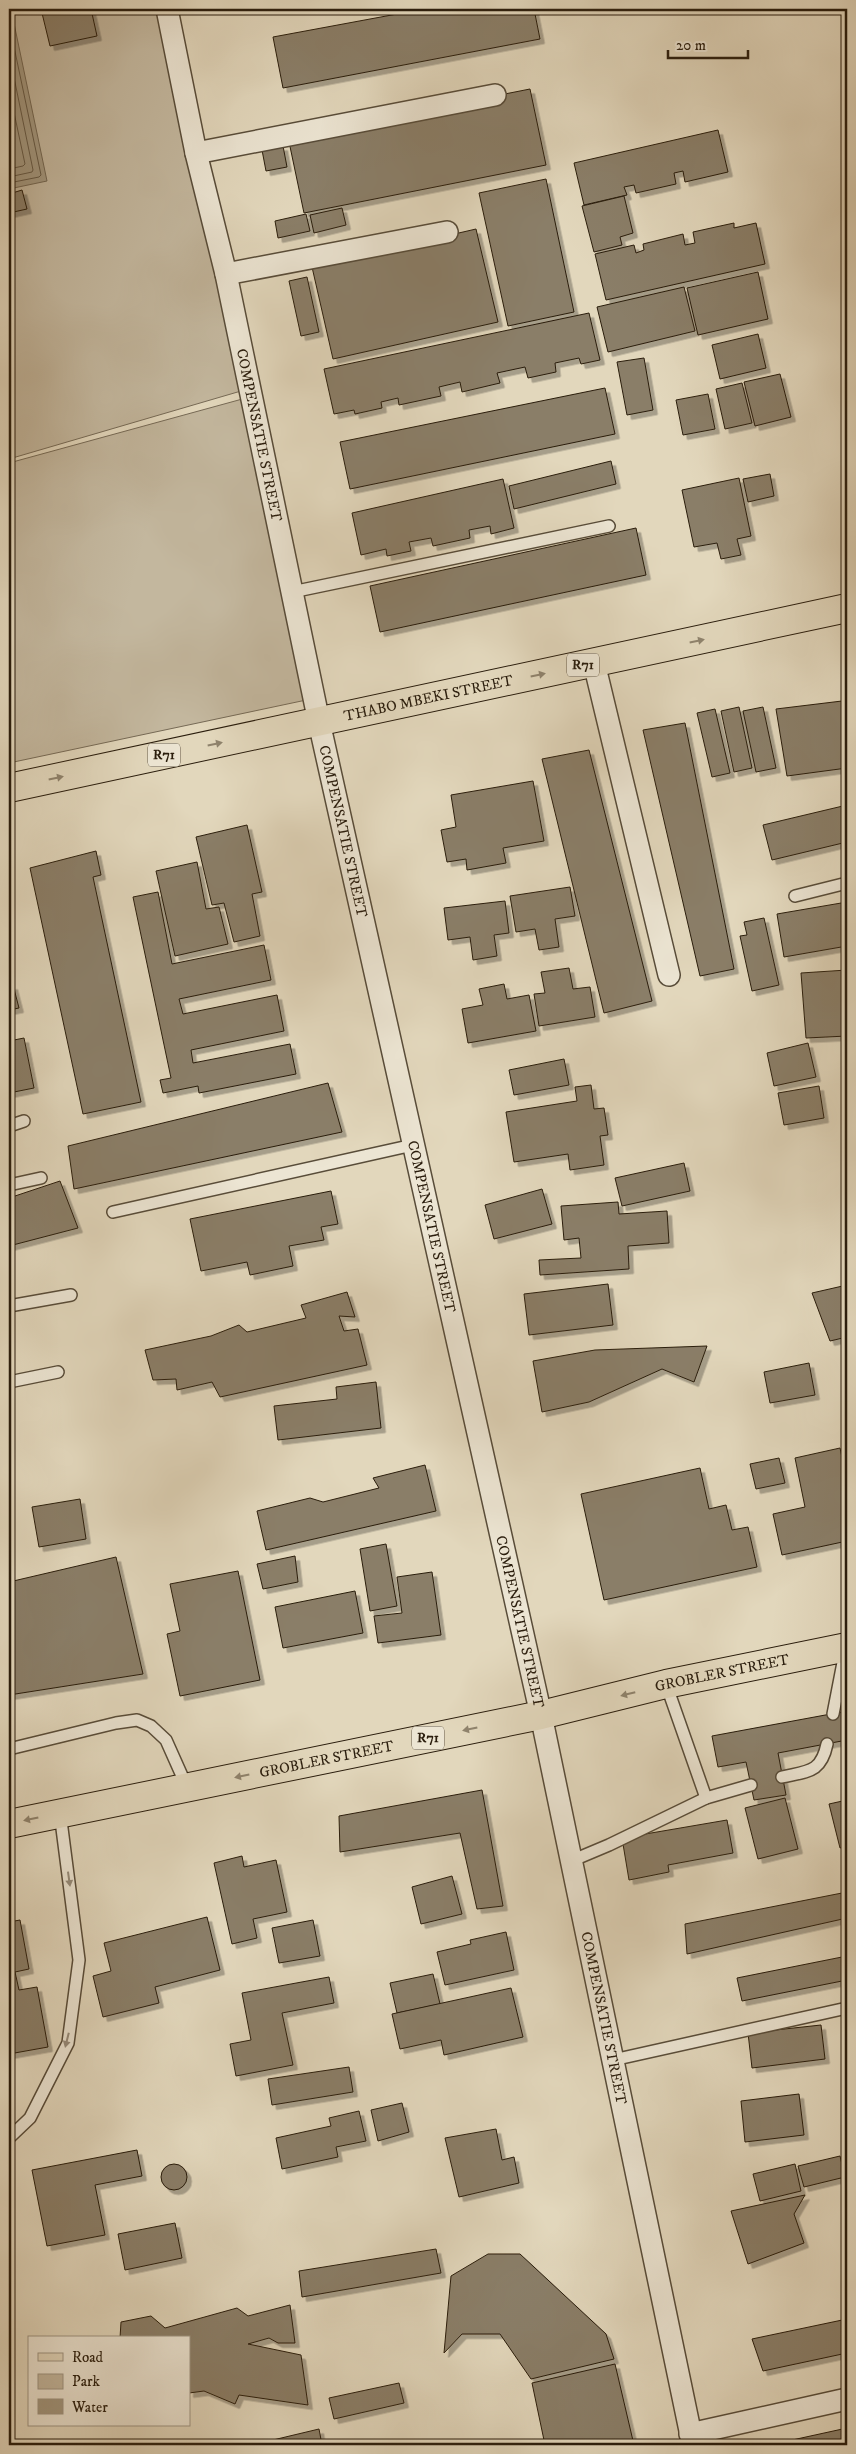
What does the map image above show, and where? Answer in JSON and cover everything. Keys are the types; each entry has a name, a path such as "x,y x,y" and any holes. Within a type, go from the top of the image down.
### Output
{"main road":[{"name":"THABO MBEKI STREET","path":"9,788 847,608"},
{"name":"GROBLER STREET","path":"9,1824 541,1715 666,1684 847,1647"}],"street":[{"name":"COMPENSATIE STREET","path":"167,9 196,152 226,274 319,722 541,1715 692,2440"},
{"path":"196,152 495,95"},
{"path":"226,274 448,232"},
{"path":"594,663 669,975"},
{"path":"692,2440 847,2399"}],"lane":[{"path":"292,592 608,526"},
{"path":"794,896 847,883"},
{"path":"9,1126 24,1122"},
{"path":"113,1212 413,1146"},
{"path":"9,1185 41,1178"},
{"path":"9,1306 70,1295"},
{"path":"9,1382 58,1372"},
{"path":"832,1714 847,1647"},
{"path":"666,1684 706,1798"},
{"path":"9,1749 116,1723 137,1720 151,1726 166,1740 187,1787"},
{"path":"782,1777 811,1771 819,1766 827,1744"},
{"path":"571,1861 609,1845 706,1798 751,1785"},
{"path":"9,2138 30,2118 68,2043 79,1960 60,1813"},
{"path":"613,2060 847,2008"}],"green space":[{"path":"9,9 157,9 241,391 9,459"},
{"path":"246,398 311,699 9,763 9,463"}],"water":[{"path":"9,9 11,9 47,181 9,189"}],"building":[{"path":"41,9 91,9 97,36 50,46"},
{"path":"424,9 534,9 540,39 283,88 273,37"},
{"path":"530,89 546,165 304,213 288,137"},
{"path":"718,130 728,172 685,182 683,171 674,173 676,184 636,193 634,185 624,187 627,195 584,205 574,163"},
{"path":"283,146 287,167 266,171 262,150"},
{"path":"546,179 574,312 508,326 479,193"},
{"path":"22,190 27,209 9,213 9,194"},
{"path":"624,196 633,233 620,237 622,245 594,252 582,206"},
{"path":"342,208 346,225 314,233 310,215"},
{"path":"306,214 310,231 278,238 275,221"},
{"path":"734,223 734,228 756,223 765,264 606,300 595,254 634,245 636,253 644,250 643,244 683,234 685,245 695,243 693,232"},
{"path":"476,229 498,322 333,359 312,267"},
{"path":"758,272 768,319 698,335 687,288"},
{"path":"307,277 319,332 301,336 289,281"},
{"path":"684,287 695,331 608,352 597,307"},
{"path":"589,313 600,360 581,364 579,358 555,363 556,372 528,378 525,367 497,373 500,383 462,392 460,382 439,387 441,396 399,405 398,398 381,402 382,408 355,414 354,410 334,414 324,369"},
{"path":"758,334 766,368 720,379 712,345"},
{"path":"644,358 653,410 627,415 617,362"},
{"path":"780,374 791,417 755,426 744,382"},
{"path":"742,383 752,423 725,429 716,389"},
{"path":"605,388 615,434 350,489 340,442"},
{"path":"708,394 715,429 683,435 676,400"},
{"path":"611,461 616,484 514,509 509,486"},
{"path":"770,474 774,496 748,502 743,479"},
{"path":"739,478 751,536 737,539 741,555 721,559 717,543 694,547 682,490"},
{"path":"503,479 514,528 491,534 490,526 469,530 470,538 433,546 431,538 409,542 411,551 387,556 386,549 361,555 352,513"},
{"path":"636,528 646,575 380,632 370,586"},
{"path":"842,701 847,723 847,768 787,776 776,709"},
{"path":"739,707 752,768 734,772 721,711"},
{"path":"763,707 776,768 756,772 743,711"},
{"path":"715,709 730,773 712,777 697,713"},
{"path":"685,723 734,969 700,976 643,730"},
{"path":"589,750 652,1001 604,1013 542,759"},
{"path":"533,781 544,841 503,848 506,863 467,870 466,859 447,862 441,830 456,827 451,795"},
{"path":"847,805 847,842 772,860 763,825"},
{"path":"247,825 262,892 252,894 260,936 234,942 224,903 212,905 196,837"},
{"path":"96,851 101,875 93,877 141,1102 83,1114 30,868"},
{"path":"197,862 206,909 219,907 228,944 175,956 156,871"},
{"path":"570,887 575,916 555,919 559,947 539,950 535,929 516,932 510,896"},
{"path":"158,892 172,964 264,945 271,980 179,999 183,1014 277,995 284,1031 191,1050 193,1063 290,1044 296,1074 199,1093 198,1086 163,1093 160,1080 171,1078 133,897"},
{"path":"505,901 509,933 494,935 497,956 473,960 470,937 448,940 444,908"},
{"path":"847,902 847,946 784,957 777,914"},
{"path":"764,918 779,985 752,991 740,936 747,935 744,922"},
{"path":"569,968 573,989 590,987 595,1017 539,1026 534,994 545,993 541,972"},
{"path":"847,970 847,1036 806,1038 801,973"},
{"path":"504,984 507,999 529,995 536,1031 468,1043 462,1009 483,1005 479,989"},
{"path":"13,985 19,1008 9,1010 9,986"},
{"path":"24,1038 34,1088 9,1093 9,1041"},
{"path":"808,1043 816,1077 774,1086 767,1053"},
{"path":"564,1059 569,1085 514,1095 509,1070"},
{"path":"328,1083 342,1132 74,1189 68,1146"},
{"path":"591,1085 594,1109 604,1108 608,1135 600,1136 604,1165 570,1170 568,1154 514,1162 506,1112 577,1101 575,1087"},
{"path":"819,1086 824,1118 784,1125 778,1093"},
{"path":"684,1163 690,1191 622,1206 615,1178"},
{"path":"60,1181 78,1228 9,1246 9,1198"},
{"path":"542,1189 552,1224 494,1239 485,1205"},
{"path":"331,1191 338,1224 321,1227 324,1240 289,1246 293,1266 250,1275 247,1262 201,1271 190,1219"},
{"path":"618,1202 619,1214 667,1211 669,1243 628,1246 629,1269 540,1275 539,1260 581,1258 579,1238 564,1240 561,1206"},
{"path":"608,1284 613,1325 529,1335 524,1294"},
{"path":"847,1285 847,1337 830,1341 812,1293"},
{"path":"347,1292 355,1317 339,1316 344,1331 358,1329 367,1365 220,1397 212,1382 177,1390 176,1379 153,1380 145,1350 211,1336 239,1325 247,1332 306,1318 301,1305"},
{"path":"707,1346 694,1382 662,1369 589,1402 542,1412 533,1361 595,1350"},
{"path":"809,1363 815,1395 770,1403 764,1372"},
{"path":"376,1382 381,1428 278,1440 274,1406 337,1399 336,1387"},
{"path":"840,1448 847,1481 847,1541 782,1555 773,1514 805,1507 795,1458"},
{"path":"779,1458 785,1483 756,1489 750,1464"},
{"path":"425,1465 436,1511 266,1550 257,1511 310,1498 323,1502 379,1488 373,1478"},
{"path":"700,1468 709,1509 726,1505 732,1530 748,1527 757,1567 604,1600 581,1494"},
{"path":"80,1499 86,1539 39,1547 32,1507"},
{"path":"386,1544 397,1606 370,1611 360,1549"},
{"path":"295,1556 298,1582 263,1589 257,1564"},
{"path":"116,1557 143,1674 9,1695 9,1582"},
{"path":"238,1571 260,1680 180,1696 167,1634 180,1631 170,1584"},
{"path":"432,1572 441,1635 378,1643 374,1616 402,1613 397,1577"},
{"path":"355,1591 363,1633 283,1648 275,1607"},
{"path":"847,1711 847,1740 778,1753 786,1795 754,1800 746,1762 718,1767 712,1736"},
{"path":"482,1790 503,1906 477,1909 460,1833 340,1852 339,1816"},
{"path":"785,1798 798,1849 758,1859 745,1808"},
{"path":"847,1800 847,1846 840,1848 829,1804"},
{"path":"727,1820 733,1853 668,1865 669,1872 629,1880 622,1838"},
{"path":"242,1856 244,1867 276,1860 287,1912 253,1919 257,1938 232,1944 214,1863"},
{"path":"452,1876 462,1914 421,1924 412,1887"},
{"path":"847,1892 847,1918 687,1954 685,1924"},
{"path":"207,1917 220,1970 155,1987 159,2003 103,2017 93,1976 111,1971 104,1943"},
{"path":"20,1920 29,1969 15,1972 19,1990 37,1987 48,2047 9,2054 9,1922"},
{"path":"313,1920 320,1956 279,1963 272,1928"},
{"path":"506,1932 514,1970 445,1985 437,1952 471,1944 470,1940"},
{"path":"847,1956 847,1980 742,2001 737,1978"},
{"path":"433,1974 440,2004 397,2013 390,1983"},
{"path":"329,1977 334,2003 282,2013 293,2065 236,2076 230,2044 251,2040 242,1993"},
{"path":"511,1988 523,2037 444,2055 441,2040 400,2049 392,2014"},
{"path":"821,2025 825,2059 752,2068 748,2033"},
{"path":"349,2067 353,2092 272,2105 268,2079"},
{"path":"799,2094 804,2135 745,2142 741,2101"},
{"path":"402,2103 409,2132 378,2141 371,2110"},
{"path":"359,2111 366,2141 336,2147 338,2157 282,2169 276,2138 331,2126 329,2118"},
{"path":"496,2129 502,2160 514,2157 519,2183 459,2197 445,2138"},
{"path":"137,2150 142,2176 95,2185 105,2235 47,2246 32,2170"},
{"path":"840,2156 845,2177 804,2187 798,2166"},
{"path":"174,2164 183,2168 187,2177 183,2186 174,2190 165,2186 161,2177 165,2168"},
{"path":"795,2164 801,2191 760,2201 753,2174"},
{"path":"805,2195 794,2214 804,2243 748,2264 731,2211"},
{"path":"175,2223 182,2258 125,2270 118,2234"},
{"path":"436,2249 441,2273 302,2297 299,2271"},
{"path":"488,2254 520,2254 606,2334 614,2359 531,2379 500,2334 462,2334 444,2353 451,2276"},
{"path":"290,2305 295,2343 278,2343 269,2338 248,2344 301,2355 308,2405 239,2395 235,2404 204,2391 190,2393 190,2336 120,2336 121,2322 151,2316 165,2328 237,2308 248,2316"},
{"path":"847,2319 847,2353 763,2371 752,2339"},
{"path":"615,2364 634,2445 545,2445 532,2383"},
{"path":"399,2383 404,2403 334,2419 329,2398"},
{"path":"847,2428 847,2445 774,2444"},
{"path":"319,2429 322,2445 252,2445"}]}
